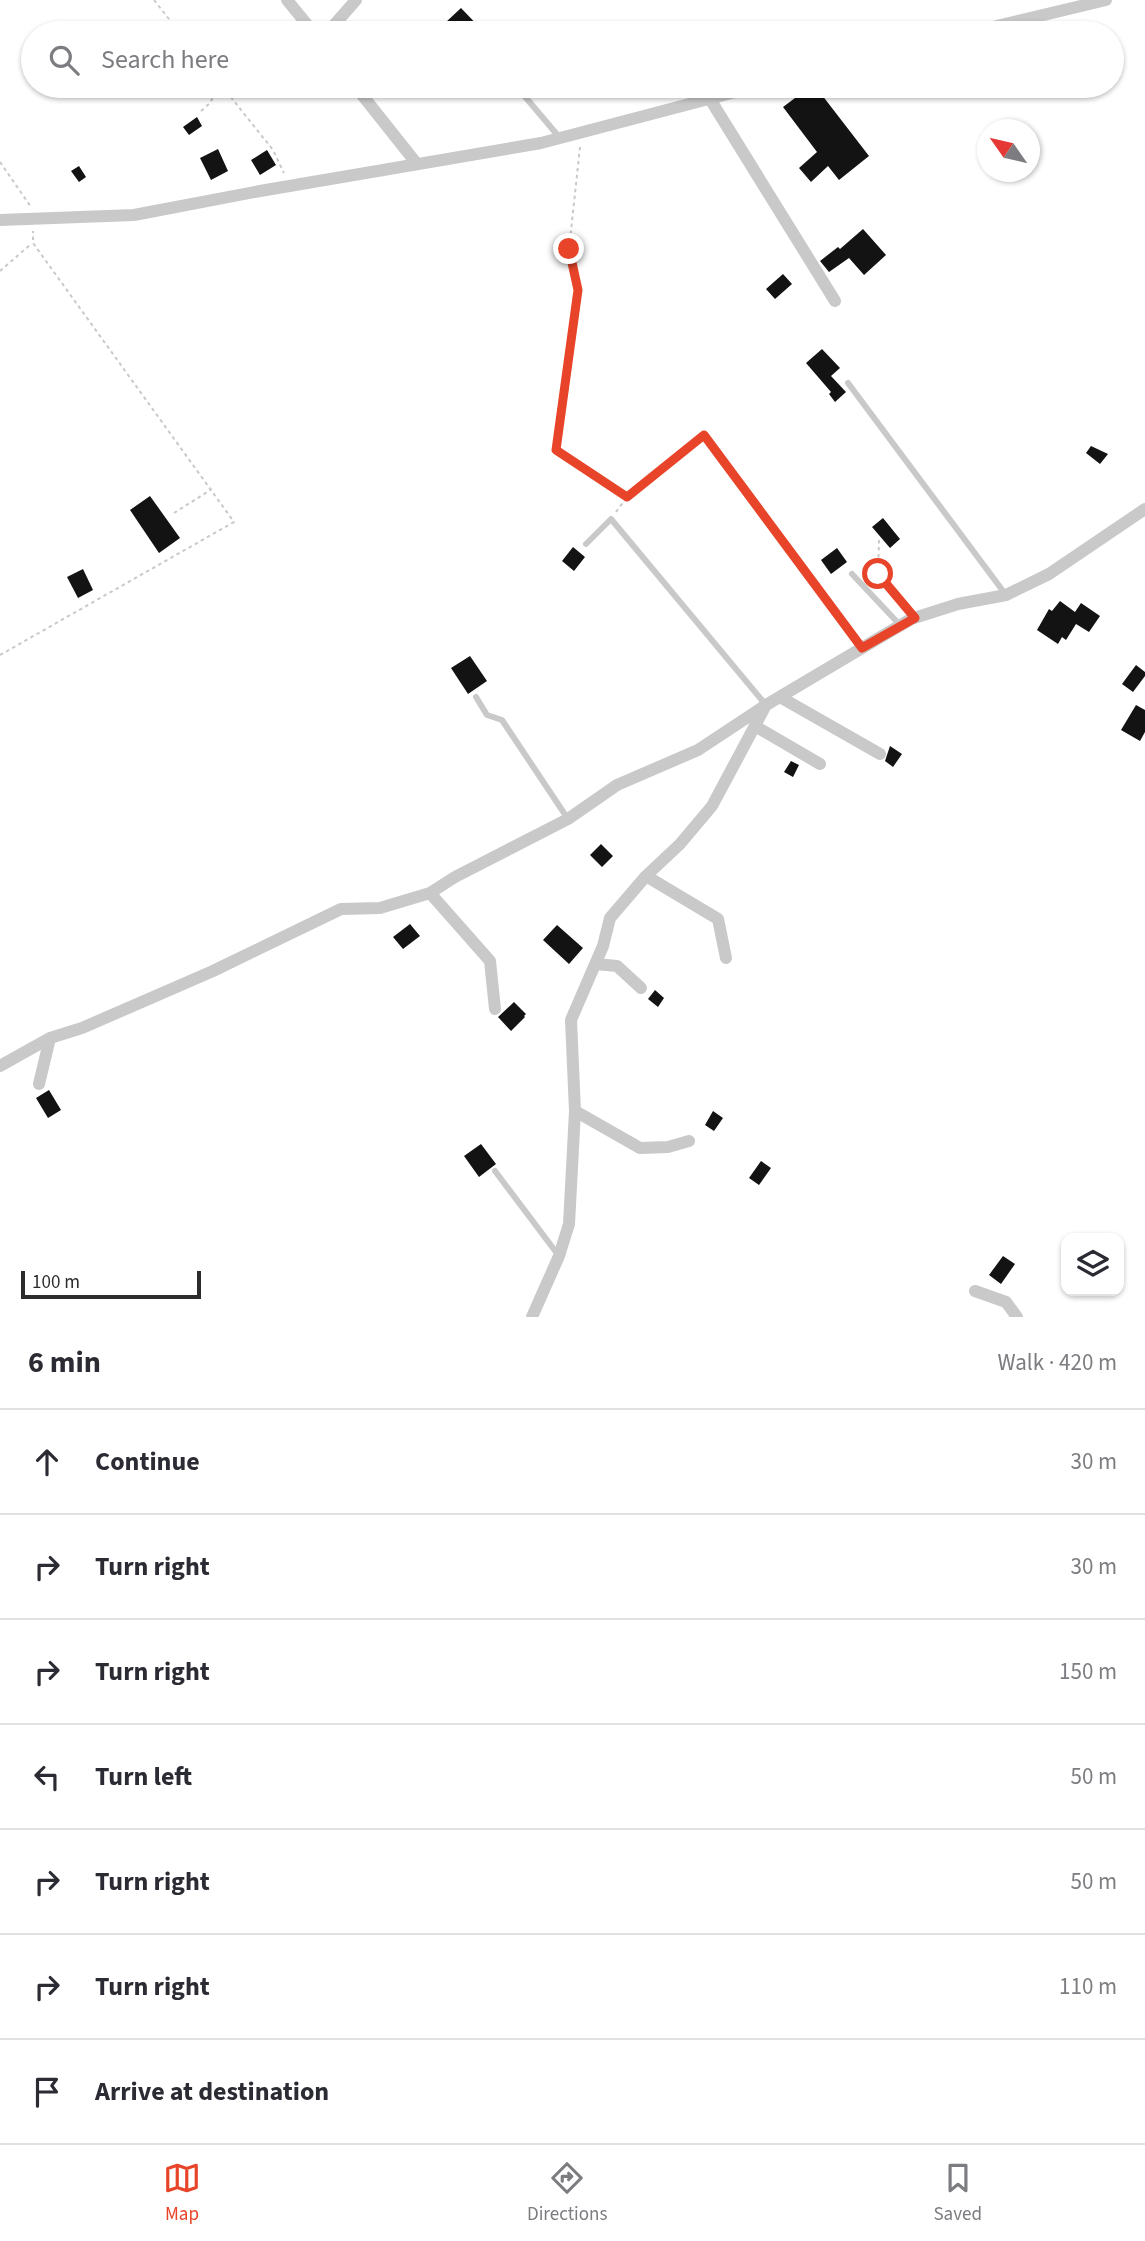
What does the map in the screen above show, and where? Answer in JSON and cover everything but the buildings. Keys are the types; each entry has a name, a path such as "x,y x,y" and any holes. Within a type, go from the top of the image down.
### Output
{"street":[{"path":"287,0 304,21"},
{"path":"338,21 356,0"},
{"path":"1018,21 1106,0"},
{"path":"365,98 417,164"},
{"path":"0,220 134,215 560,138 714,98"},
{"path":"710,99 835,301"},
{"path":"0,1066 50,1038 82,1028 213,971 341,909 380,908 430,893 455,877 568,819 617,785 698,750 765,705 900,625 958,604 1006,595 1049,574 1143,513"},
{"path":"780,696 880,754"},
{"path":"532,1317 559,1256 569,1223 575,1111 571,1020 603,946 610,918 646,876 680,845 712,806 765,705"},
{"path":"754,726 820,764"},
{"path":"646,876 718,919 726,958"},
{"path":"430,893 490,961 495,1009"},
{"path":"596,964 617,966 641,988"},
{"path":"39,1084 50,1038"},
{"path":"575,1111 640,1148 668,1147 689,1141"},
{"path":"975,1291 1006,1302 1017,1317"}],"lane":[{"path":"526,98 560,138"},
{"path":"848,383 1006,595"},
{"path":"586,544 611,519 765,705"},
{"path":"852,574 900,625"},
{"path":"476,697 487,715 502,720 568,819"},
{"path":"495,1171 559,1256"}],"path":[{"path":"153,0 170,21"},
{"path":"201,111 213,98"},
{"path":"230,98 273,150 290,186"},
{"path":"582,132 569,249 578,290 556,450 627,497"},
{"path":"0,162 36,219 33,243 0,271"},
{"path":"0,655 234,522 33,243"},
{"path":"611,519 627,497 704,435 862,648"},
{"path":"174,513 212,489"},
{"path":"879,540 878,574 915,618"}],"route":[{"path":"569,249 578,290 556,450 627,497 704,435 862,648 915,618 878,574"}]}
